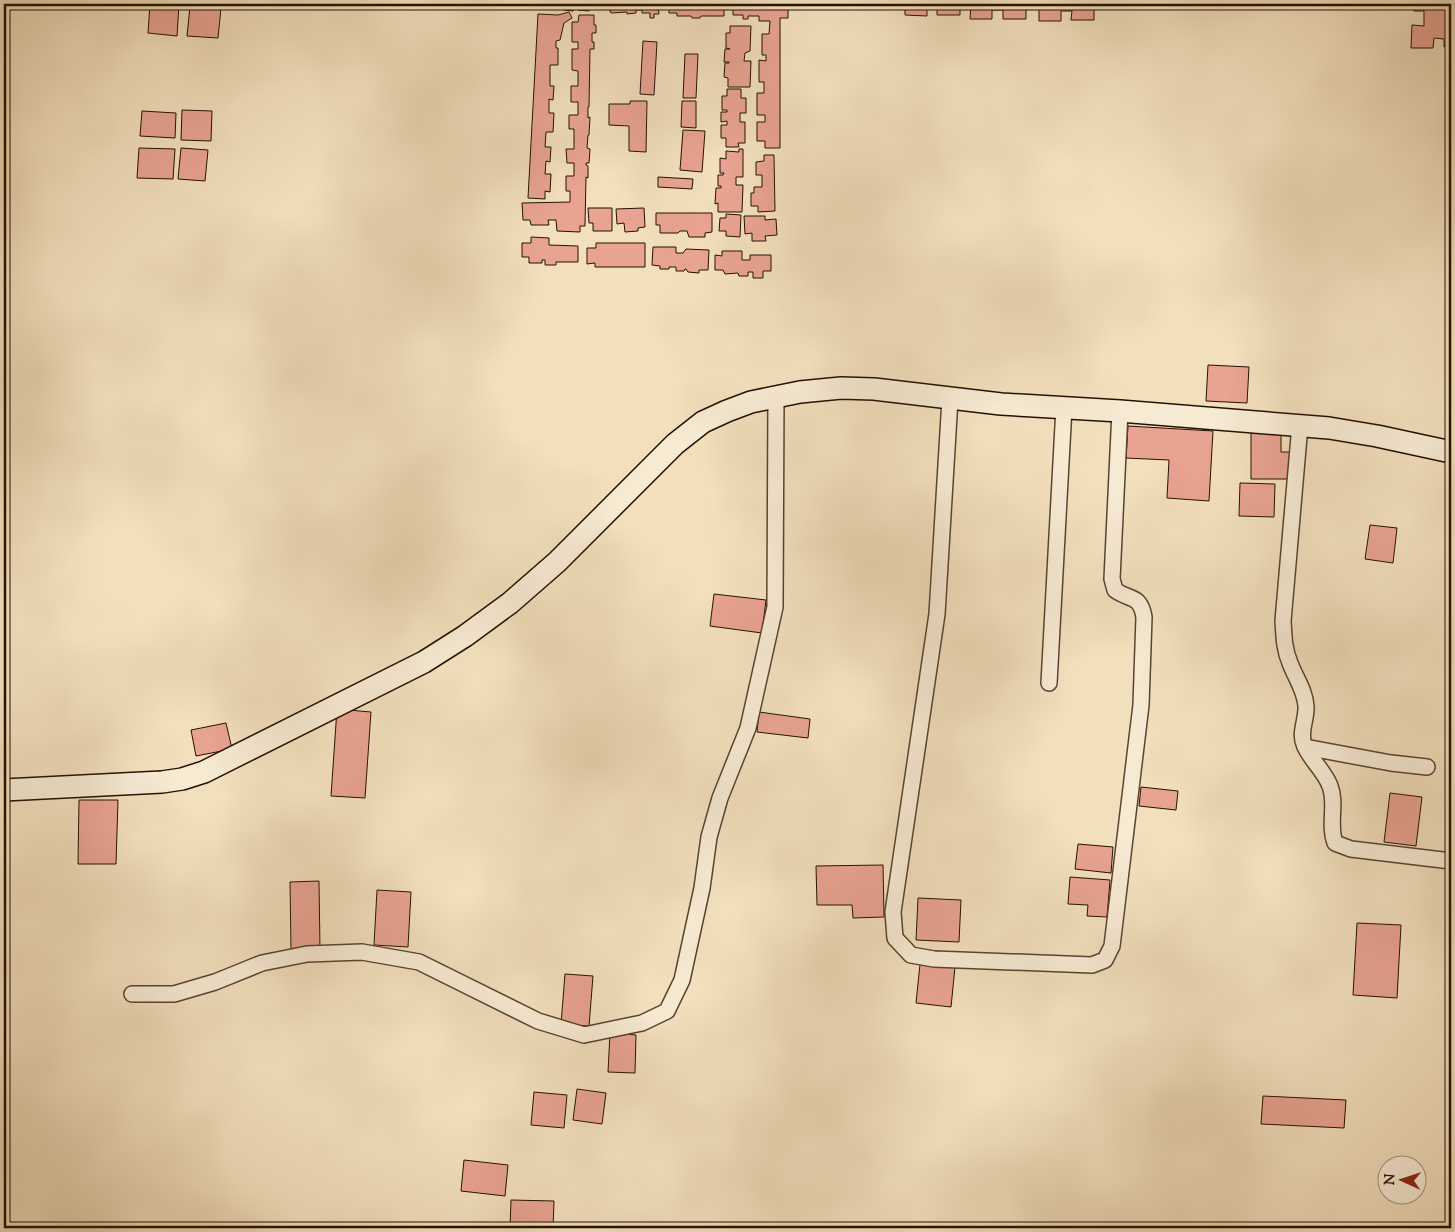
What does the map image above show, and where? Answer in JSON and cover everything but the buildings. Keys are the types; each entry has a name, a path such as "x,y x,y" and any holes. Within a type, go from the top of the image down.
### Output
{"street":[{"path":"4,790 119,785 182,779 204,772 424,662 510,604 557,562 675,444 703,422 751,402 776,396 841,388 874,389 1000,404 1300,425 1377,436 1451,452"},
{"path":"132,994 174,994 215,982 262,963 307,954 362,952 420,962 538,1022 584,1035 642,1023 667,1011 682,980 702,888 709,837 720,798 748,728 774,607 776,396"},
{"path":"950,399 937,614 894,912 895,938 911,955 934,959 1092,965 1105,960 1112,946 1141,705 1144,617 1142,606 1136,599 1122,595 1115,590 1112,578 1120,411"},
{"path":"1049,683 1064,407"},
{"path":"1300,425 1283,621 1284,645 1302,688 1306,706 1303,741 1310,756 1322,770 1331,787 1333,804 1332,829 1335,843 1351,849 1451,861"},
{"path":"1305,747 1391,763 1427,767"}]}
